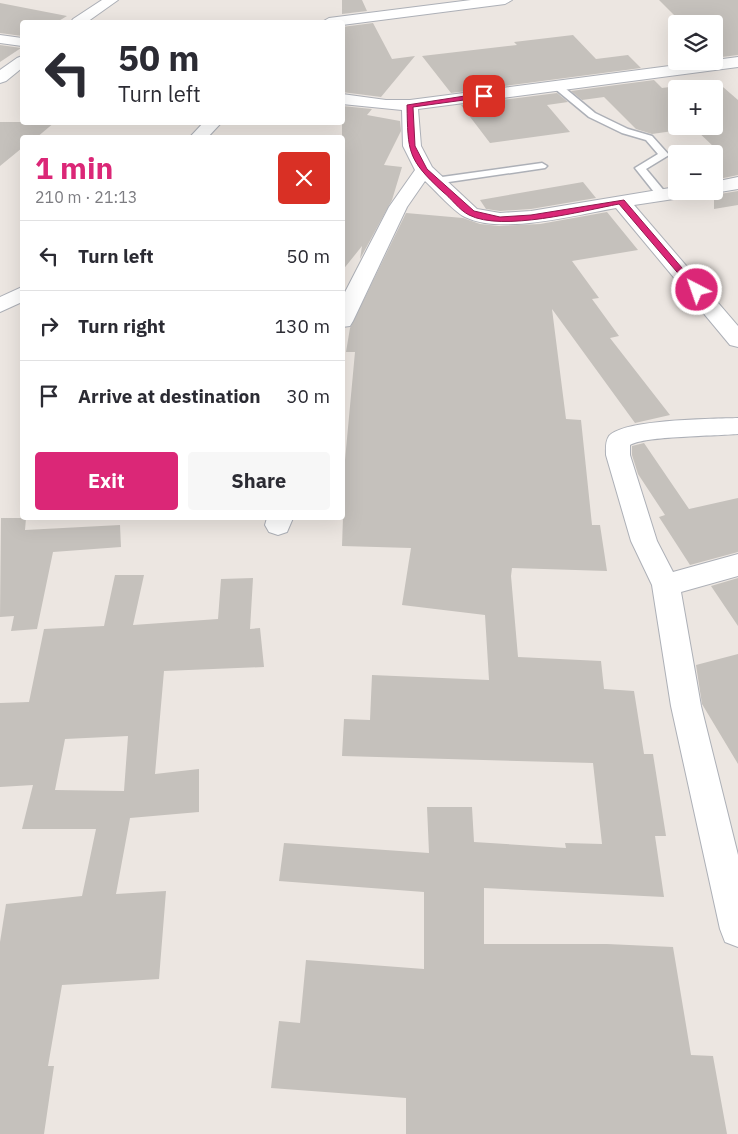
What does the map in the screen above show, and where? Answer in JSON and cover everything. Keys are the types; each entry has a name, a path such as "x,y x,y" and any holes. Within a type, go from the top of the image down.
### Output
{"street":[{"path":"81,20 111,0"},
{"path":"345,20 505,0"},
{"path":"0,39 20,42"},
{"path":"345,99 386,105 410,105 738,62"},
{"path":"0,78 20,63"},
{"path":"410,105 412,146 430,175 471,213 500,219 531,217 668,194"},
{"path":"200,135 211,125"},
{"path":"345,315 398,207 430,175"},
{"path":"723,186 738,183"},
{"path":"621,202 738,340"},
{"path":"0,306 20,294"},
{"path":"738,426 650,432 628,435 618,442 618,455 644,541 666,586 686,706 738,929"},
{"path":"666,586 738,565"}],"lane":[{"path":"558,86 592,115 625,131 648,138 664,155 640,168 662,195"},
{"path":"430,175 542,166"}],"building":[{"path":"342,0 362,0 367,11 342,14"},
{"path":"659,0 738,0 738,55 723,57 723,15 674,15"},
{"path":"0,3 67,16 60,20 20,20 20,36 0,33"},
{"path":"373,23 392,59 415,56 381,97 345,92 345,27"},
{"path":"573,35 596,59 628,55 641,68 451,93 422,56 517,45 514,42"},
{"path":"0,45 20,48 20,49 0,62"},
{"path":"654,80 662,88 668,87 668,132 652,134 636,129 604,97 582,100 571,91"},
{"path":"723,87 738,100 738,175 723,178 723,145 712,145 701,135 723,135"},
{"path":"557,93 568,102 547,105 570,132 490,143 461,105"},
{"path":"345,106 372,109 367,115 400,121 401,131 384,165 402,167 392,200 360,259 362,246 345,267 345,135 342,135 342,125 345,125"},
{"path":"0,122 20,122 20,125 51,125 40,135 20,135 20,150 0,166"},
{"path":"583,182 596,198 531,209 500,211 486,209 480,200"},
{"path":"738,191 738,205 714,209 714,200 723,200 723,194"},
{"path":"607,212 638,250 572,261 599,298 592,299 619,336 610,338 670,415 635,423 552,309 566,419 581,420 592,525 600,525 607,571 512,568 511,576 518,657 601,661 604,689 634,691 644,754 653,754 666,836 655,836 664,897 484,888 484,944 607,944 673,947 691,1055 713,1056 727,1134 406,1134 406,1098 271,1088 279,1021 300,1023 306,960 424,969 424,892 279,881 284,843 429,853 427,807 472,807 474,842 566,848 565,843 602,844 593,763 342,756 344,719 370,720 372,675 489,680 485,615 402,605 411,548 342,546 343,520 345,520 345,460 355,352 346,352 350,328 406,213 463,218 480,224 499,226 540,224"},
{"path":"644,443 689,509 738,498 738,552 690,565 659,517 665,515 638,474 632,455 632,446"},
{"path":"1,518 20,518 20,520 26,520 25,530 120,525 121,547 53,552 37,629 11,631 14,616 0,617"},
{"path":"115,575 144,575 133,625 218,619 221,579 253,578 250,629 260,628 264,667 164,671 155,774 199,769 199,812 130,818 116,894 166,891 159,979 62,985 48,1066 54,1066 44,1134 0,1134 0,942 6,904 82,896 96,829 22,829 33,785 0,787 0,703 29,702 44,629 104,626","holes":["128,736 124,791 55,790 65,739"]},
{"path":"738,578 738,626 711,586"},
{"path":"738,654 738,764 702,704 696,665"}],"route":[{"path":"484,96 410,105 412,146 424,170 471,213 500,219 531,217 621,202 697,290"}]}
